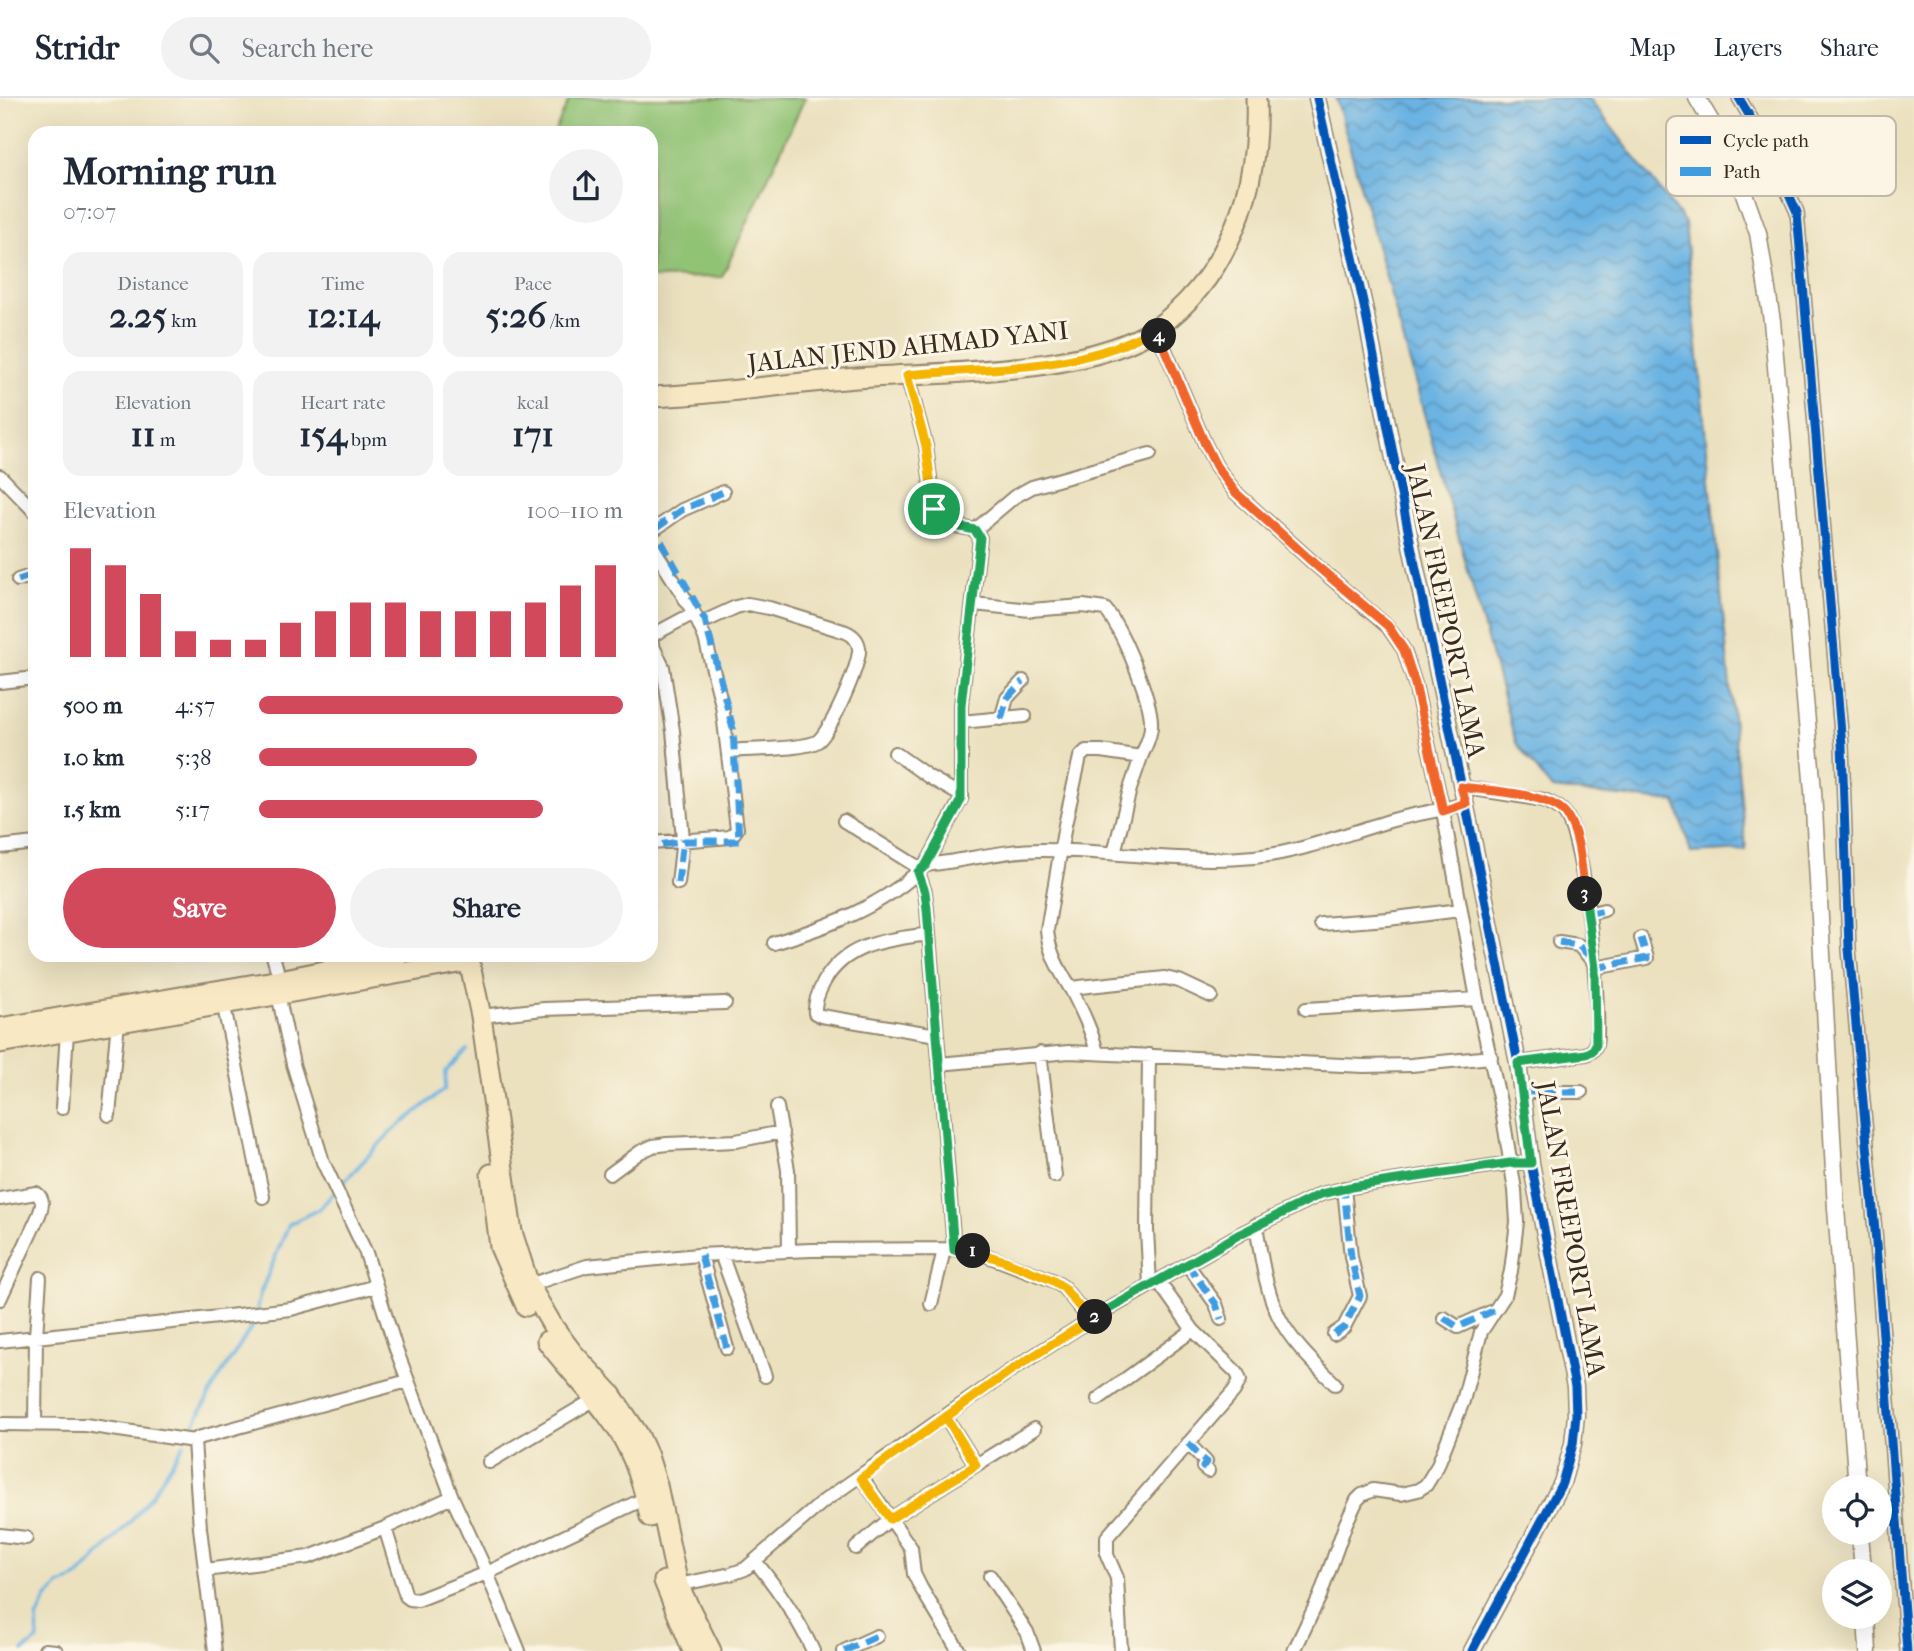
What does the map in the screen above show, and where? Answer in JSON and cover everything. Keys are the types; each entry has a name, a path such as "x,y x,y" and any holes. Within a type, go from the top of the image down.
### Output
{"main road":[{"name":"JALAN JEND AHMAD YANI","path":"658,396 1000,369 1068,359 1116,347 1156,328 1196,292 1219,260 1233,233 1252,169 1257,130 1256,98"},
{"path":"279,987 375,962"},
{"path":"0,1028 222,997 438,962"},
{"path":"463,962 500,1247 532,1318 567,1368 595,1399 616,1414 648,1455 678,1585 711,1651"},
{"path":"464,962 481,1016 512,1231 529,1285 554,1328 610,1393 646,1498 661,1570 693,1651"},
{"path":"0,1043 118,1022 222,997"}],"street":[{"name":"JALAN FREEPORT LAMA","path":"1317,98 1364,306 1518,1063 1531,1163 1575,1387 1573,1444 1562,1483 1472,1651"},
{"path":"1697,98 1708,116"},
{"path":"1739,98 1750,116"},
{"path":"1745,196 1758,233 1772,321 1813,791 1836,1209 1856,1475"},
{"path":"1790,196 1797,212 1842,745 1849,949 1875,1231 1907,1651"},
{"path":"1156,328 1205,444 1216,466 1235,492 1376,615 1400,643 1409,663 1443,811 1515,1190 1517,1222 1505,1295 1481,1332 1463,1401 1437,1467 1426,1485 1409,1493 1373,1490 1362,1494 1357,1500 1320,1596 1294,1651"},
{"path":"907,375 926,446 934,509 942,523 952,527 975,530 1014,497 1032,487 1150,454"},
{"path":"0,476 28,505"},
{"path":"658,526 682,510 723,492"},
{"path":"774,943 842,920 887,895 922,868 958,807 962,796 961,722 966,652 980,547 980,538 975,530"},
{"path":"658,556 696,618 719,688 737,829 734,835 724,838 658,842"},
{"path":"18,580 28,577"},
{"path":"974,604 1030,610 1083,606 1105,609 1123,641 1148,700 1152,726 1130,789 1115,853"},
{"path":"658,633 696,618 736,607 757,605 846,632 855,638 859,655 856,666 835,716 820,740 811,744 728,751"},
{"path":"658,653 666,680 683,839 678,883"},
{"path":"0,682 28,679"},
{"path":"1001,719 1007,698 1023,681"},
{"path":"961,722 1025,716"},
{"path":"1097,1053 1089,1026 1056,966 1047,930 1081,754 1101,751 1141,757"},
{"path":"894,752 962,796"},
{"path":"844,821 922,868 999,852 1061,850 1212,860 1256,857 1312,846 1396,819 1443,811 1463,795 1544,800 1557,805 1566,814 1578,846 1594,965 1597,1038 1592,1051 1586,1054 1518,1063"},
{"path":"0,847 28,844"},
{"path":"922,868 937,1035 949,1250 931,1304"},
{"path":"1321,924 1388,919 1460,909"},
{"path":"1588,914 1604,910"},
{"path":"929,934 877,942 854,951 830,972 814,1007 815,1013 821,1016 937,1035"},
{"path":"1594,965 1647,958 1641,938"},
{"path":"1559,942 1578,945 1594,965"},
{"path":"274,962 293,1064 316,1142 329,1178 366,1253 408,1381 452,1497 488,1573 519,1651"},
{"path":"1070,988 1165,978 1179,981 1211,996"},
{"path":"222,997 264,1197"},
{"path":"1306,1009 1477,999"},
{"path":"481,1016 544,1009 725,1003"},
{"path":"109,1115 118,1022"},
{"path":"62,1108 67,1032"},
{"path":"939,1064 1040,1053 1149,1055 1364,1066 1411,1065 1490,1057"},
{"path":"1040,1053 1055,1176"},
{"path":"1121,1651 1117,1578 1105,1549 1107,1537 1234,1391 1240,1380 1237,1373 1193,1330 1154,1283 1146,1166 1149,1055"},
{"path":"1521,1092 1581,1092"},
{"path":"777,1107 788,1170 789,1251"},
{"path":"610,1174 653,1146 736,1141 782,1132"},
{"path":"678,1585 746,1569 824,1501 861,1478 1007,1373 1090,1320 1256,1225 1321,1194 1344,1188 1510,1163 1531,1163"},
{"path":"1334,1334 1344,1327 1360,1296 1351,1257 1344,1188"},
{"path":"0,1199 36,1192 41,1195 43,1202 0,1299"},
{"path":"1256,1225 1271,1296 1278,1315 1299,1347 1335,1384"},
{"path":"529,1285 587,1266 701,1255 789,1251 949,1250 977,1252 1052,1280 1063,1287 1090,1320"},
{"path":"721,1254 765,1376"},
{"path":"701,1255 727,1348"},
{"path":"1187,1264 1216,1304 1221,1319"},
{"path":"35,1424 40,1278"},
{"path":"0,1341 291,1309 376,1286"},
{"path":"1444,1318 1458,1327 1495,1310"},
{"path":"1098,1399 1193,1330"},
{"path":"0,1424 85,1425 194,1441 408,1381"},
{"path":"489,1462 595,1399"},
{"path":"946,1417 976,1465"},
{"path":"856,1548 890,1519 1034,1429"},
{"path":"194,1441 215,1651"},
{"path":"1188,1443 1202,1455 1206,1462 1203,1467 1208,1471"},
{"path":"861,1478 911,1548 914,1574 959,1651"},
{"path":"205,1570 309,1557 385,1528 452,1497"},
{"path":"385,1528 407,1596 418,1600 488,1573 646,1498"},
{"path":"0,1535 26,1538"},
{"path":"755,1561 777,1589 813,1651"},
{"path":"990,1576 1027,1632 1034,1651"},
{"path":"1867,1629 1868,1651"},
{"path":"844,1651 877,1636"}],"green space":[{"path":"570,98 805,98 722,277 658,278 658,126 557,126"}],"water":[{"path":"1336,98 1589,98 1685,223 1746,850 1691,853 1676,802 1552,789 1516,743"}],"waterway":[{"path":"338,1188 390,1133 445,1089 446,1071 467,1050"},
{"path":"194,1424 217,1381 254,1323 260,1294 289,1224 319,1209 333,1194"},
{"path":"23,1651 38,1640 37,1619 46,1599 59,1586 79,1576 131,1521 151,1496 184,1444"}],"marked path":[{"path":"658,527 682,510 723,492"},
{"path":"658,536 705,620 733,729 739,841 686,841 658,845"},
{"path":"18,580 28,577"},
{"path":"1001,719 1007,698 1023,681"},
{"path":"678,883 683,839"},
{"path":"1588,914 1604,910"},
{"path":"1595,968 1647,958 1641,938"},
{"path":"1559,942 1578,945 1594,961"},
{"path":"1521,1092 1581,1092"},
{"path":"1334,1334 1344,1327 1360,1296 1351,1257 1344,1188"},
{"path":"701,1255 727,1348"},
{"path":"1187,1264 1216,1304 1221,1319"},
{"path":"1444,1318 1458,1327 1495,1310"},
{"path":"1188,1443 1206,1462 1203,1467 1208,1471"},
{"path":"844,1651 877,1636"}],"cycle path":[{"path":"1317,98 1364,306 1518,1063 1531,1163 1575,1387 1573,1444 1562,1483 1472,1651"},
{"path":"1739,98 1750,116"},
{"path":"1790,196 1797,212 1842,745 1849,949 1875,1231 1907,1651"}],"route":[{"path":"934,509 926,446 907,375 1000,369 1068,359 1116,347 1156,328 1205,444 1216,466 1235,492 1388,626 1396,636 1404,650 1415,684 1443,811 1466,803 1461,787 1544,800 1557,805 1566,814 1578,846 1587,906 1595,968 1597,1038 1592,1051 1586,1054 1518,1063 1531,1163 1510,1163 1321,1194 1240,1234 1090,1320 1007,1373 861,1478 890,1519 976,1465 946,1417 1007,1373 1090,1320 1063,1287 1052,1280 977,1252 954,1250 927,909 918,872 926,865 961,800 961,705 980,538 975,530 942,523 934,509"}]}
